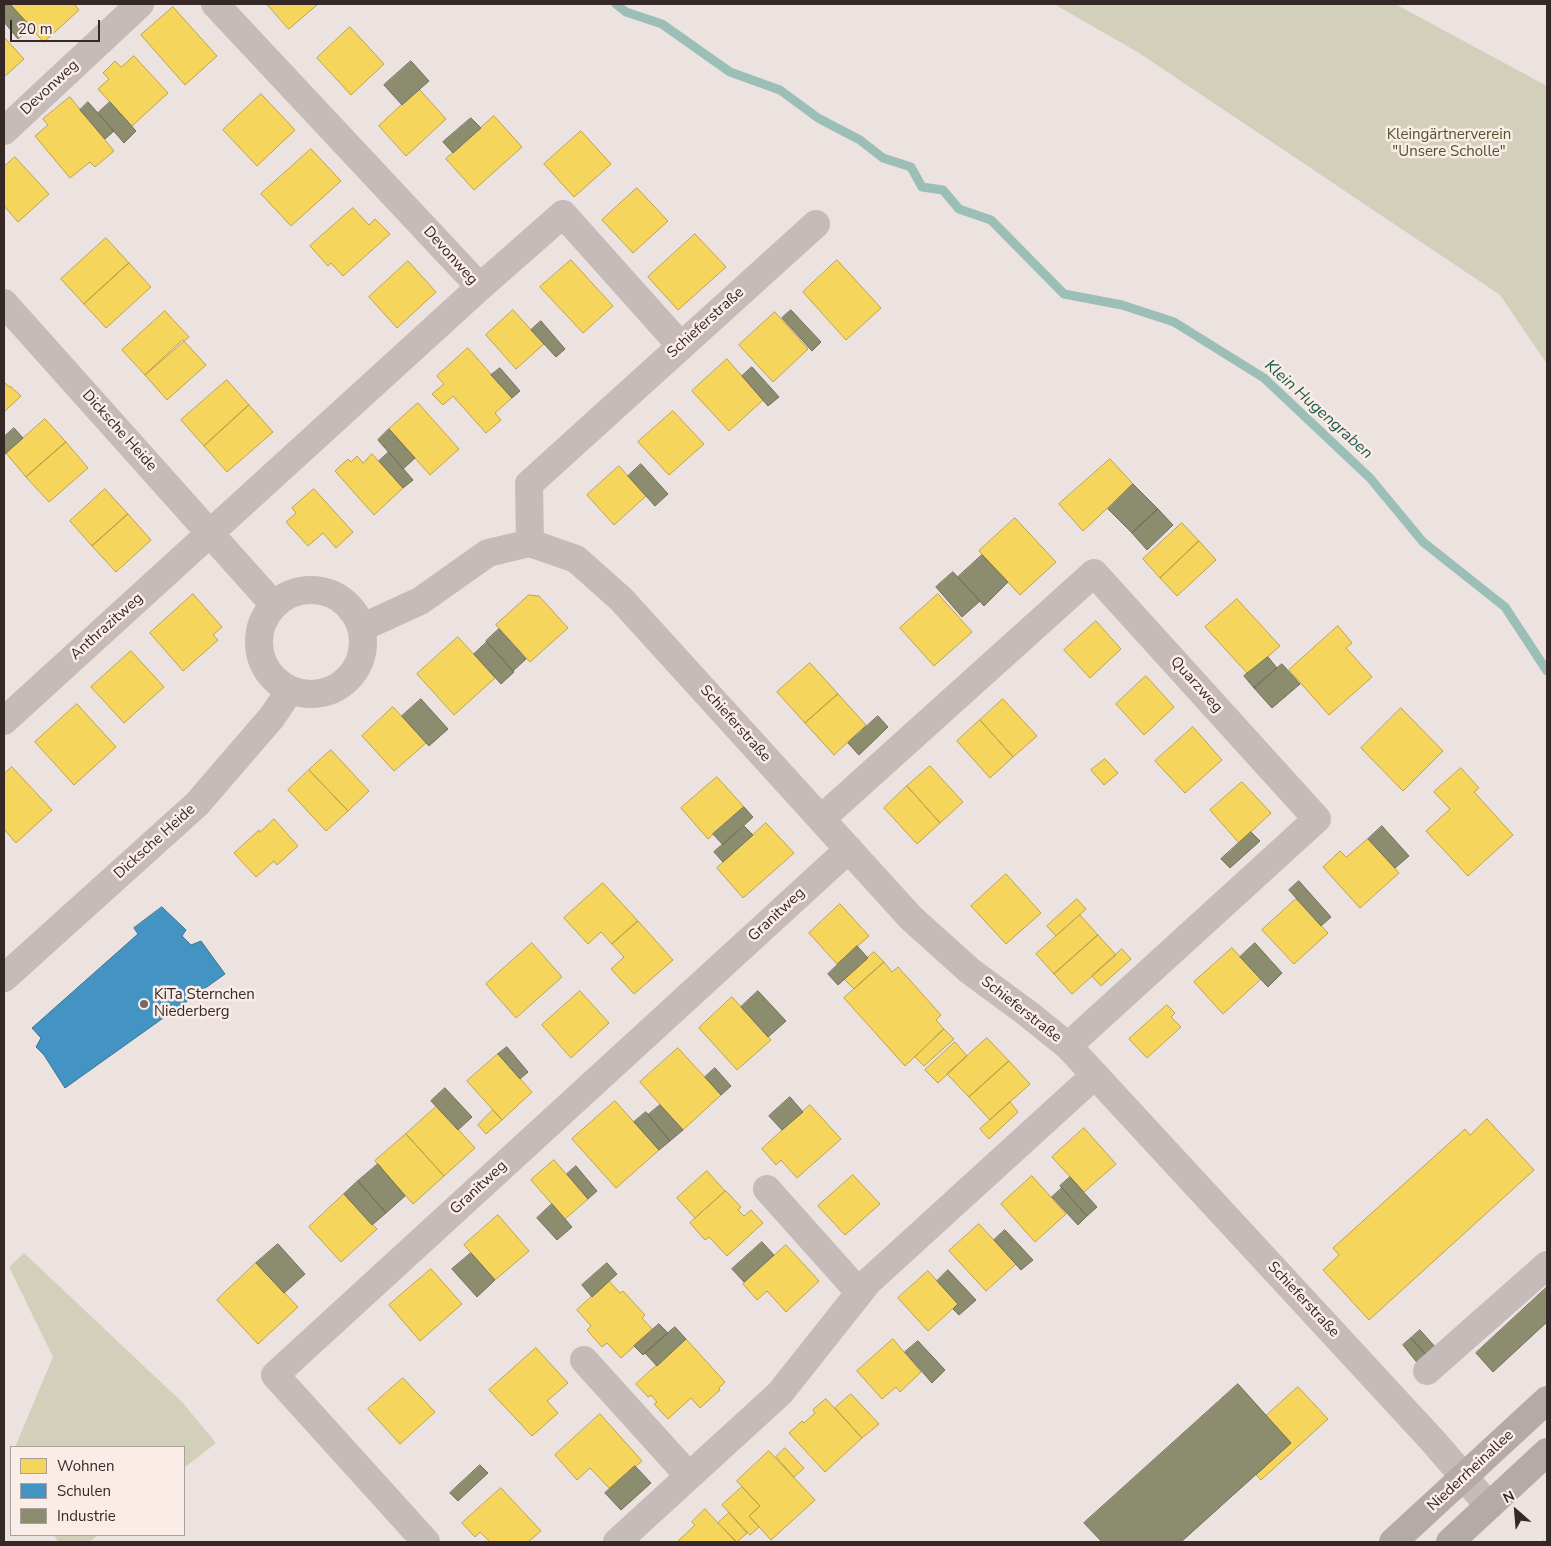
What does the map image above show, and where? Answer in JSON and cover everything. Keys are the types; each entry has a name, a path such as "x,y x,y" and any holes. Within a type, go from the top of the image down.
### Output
{"main road":[{"name":"Niederrheinallee","path":"1394,1542 1547,1400"},
{"path":"1450,1542 1547,1452"}],"street":[{"name":"Devonweg","path":"4,132 140,4"},
{"name":"Devonweg","path":"210,532 480,287 215,4"},
{"path":"480,287 563,214 681,346"},
{"name":"Schieferstraße","path":"816,224 529,484 530,543 576,559 621,599 911,918 970,970 1068,1046 1433,1441 1489,1506"},
{"name":"Dicksche Heide","path":"4,303 274,605"},
{"name":"Anthrazitweg","path":"4,721 210,532"},
{"path":"361,628 420,601 488,553 530,543"},
{"name":"Quarzweg","path":"822,819 1094,573 1317,819 1068,1046"},
{"path":"307,590 324,592 341,600 354,612 361,628 363,645 360,661 351,676 338,687 323,693 306,694 290,690 276,680 265,667 260,652 260,635 264,619 274,605 289,595 307,590"},
{"name":"Dicksche Heide","path":"4,978 197,804 272,717 290,690"},
{"name":"Granitweg","path":"426,1542 275,1375 849,849"},
{"path":"617,1542 780,1393 868,1282 1095,1075"},
{"path":"767,1189 859,1292"},
{"path":"1427,1371 1547,1265"},
{"path":"584,1360 689,1476"}],"green space":[{"name":"Kleingärtnerverein \"Unsere Scholle\"","path":"1054,4 1395,4 1547,86 1547,364 1500,295 1139,53"},
{"path":"24,1253 183,1403 216,1443 185,1467 185,1446 15,1446 53,1357 9,1267"},
{"path":"55,1536 97,1536 89,1542 58,1542"}],"building: Wohnen":[{"path":"10,4 74,4 79,10 44,42"},
{"path":"267,4 318,4 289,29"},
{"path":"173,7 217,56 185,85 141,35"},
{"path":"350,27 384,64 351,95 317,58"},
{"path":"4,37 24,59 4,77"},
{"path":"134,56 168,93 132,126 98,89 109,79 103,73 115,61 121,67"},
{"path":"419,89 446,119 406,156 379,126"},
{"path":"261,94 295,130 257,166 223,130"},
{"path":"70,97 114,151 95,167 90,162 70,178 35,136 48,125 43,119"},
{"path":"494,116 522,147 474,190 446,159"},
{"path":"581,131 611,164 574,197 544,164"},
{"path":"311,149 341,181 291,226 261,194"},
{"path":"15,157 49,194 18,222 4,206 4,167"},
{"path":"637,188 668,221 633,253 602,220"},
{"path":"353,208 369,225 375,219 390,234 343,276 331,263 328,266 310,246"},
{"path":"695,234 726,267 678,310 648,277"},
{"path":"106,238 129,263 84,304 61,279"},
{"path":"571,260 613,306 583,333 540,287"},
{"path":"837,260 881,308 846,340 803,292"},
{"path":"408,261 436,292 397,328 369,297"},
{"path":"129,263 151,287 106,328 84,304"},
{"path":"513,310 544,344 516,369 486,335"},
{"path":"165,311 189,337 145,375 122,350"},
{"path":"775,312 808,349 773,382 739,345"},
{"path":"183,340 206,365 167,400 145,375"},
{"path":"468,348 512,398 495,413 501,420 486,433 453,396 443,405 432,394 444,384 437,376"},
{"path":"727,359 763,400 729,431 692,391"},
{"path":"227,380 249,405 204,446 181,420"},
{"path":"4,382 21,396 4,412"},
{"path":"418,403 459,449 430,475 389,429"},
{"path":"249,405 273,432 227,472 204,446"},
{"path":"673,411 704,444 669,475 638,442"},
{"path":"45,419 66,442 26,477 6,453"},
{"path":"66,442 88,468 49,502 26,477"},
{"path":"372,454 403,488 374,515 335,471 348,459 351,462 357,456 363,463"},
{"path":"1110,459 1133,484 1083,531 1059,504"},
{"path":"619,466 646,496 614,525 587,495"},
{"path":"105,489 128,514 92,546 70,521"},
{"path":"314,489 353,532 336,548 323,533 308,546 286,522 296,513 292,508"},
{"path":"128,514 151,540 116,572 92,546"},
{"path":"1015,518 1056,562 1020,595 979,551"},
{"path":"1182,523 1199,541 1160,578 1143,559"},
{"path":"1199,541 1216,560 1177,596 1160,578"},
{"path":"193,594 222,627 213,635 218,640 183,671 150,633"},
{"path":"938,594 972,632 934,666 900,628"},
{"path":"529,595 539,596 568,628 530,662 496,625"},
{"path":"1237,599 1280,646 1248,674 1205,627"},
{"path":"1096,621 1121,649 1090,678 1064,650"},
{"path":"1338,626 1352,643 1346,648 1372,677 1329,715 1289,670"},
{"path":"458,637 495,678 454,715 417,674"},
{"path":"131,651 164,687 124,723 91,687"},
{"path":"810,663 838,694 805,723 777,692"},
{"path":"1146,676 1174,707 1144,735 1116,704"},
{"path":"838,694 866,725 834,755 805,723"},
{"path":"1003,699 1037,736 1013,757 980,720"},
{"path":"77,704 116,747 74,785 35,742"},
{"path":"393,707 426,743 394,771 362,736"},
{"path":"1401,708 1443,751 1403,791 1361,748"},
{"path":"980,720 1013,757 990,778 957,741"},
{"path":"1193,727 1222,760 1185,793 1155,761"},
{"path":"331,750 369,791 348,811 309,770"},
{"path":"1105,759 1118,773 1104,785 1091,770"},
{"path":"930,766 963,802 940,823 907,786"},
{"path":"12,767 52,810 16,843 4,829 4,774"},
{"path":"1461,768 1479,788 1474,792 1513,835 1468,876 1426,831 1450,809 1434,792"},
{"path":"309,770 348,811 326,831 288,790"},
{"path":"717,777 744,807 708,839 681,808"},
{"path":"1242,782 1271,813 1239,843 1210,810"},
{"path":"907,786 940,823 917,844 884,808"},
{"path":"274,819 298,846 277,865 274,861 256,877 234,853"},
{"path":"766,823 794,853 743,898 717,868"},
{"path":"1368,839 1399,873 1360,908 1323,867 1340,851 1346,857"},
{"path":"1006,874 1041,913 1006,944 971,906"},
{"path":"603,883 638,921 612,944 601,932 588,944 564,918"},
{"path":"1077,899 1086,909 1056,936 1047,926"},
{"path":"1296,899 1328,933 1294,964 1262,930"},
{"path":"840,904 869,936 837,964 809,933"},
{"path":"1080,915 1098,935 1054,974 1036,954"},
{"path":"638,921 673,960 634,994 611,969 624,957 612,944"},
{"path":"1098,935 1116,955 1072,994 1054,974"},
{"path":"532,943 562,977 516,1018 486,984"},
{"path":"1232,948 1261,979 1223,1014 1194,982"},
{"path":"1122,949 1131,959 1101,986 1092,976"},
{"path":"874,952 884,962 854,989 844,979"},
{"path":"884,962 892,972 898,967 941,1015 936,1020 944,1029 905,1066 844,998"},
{"path":"580,991 609,1023 571,1058 542,1025"},
{"path":"732,997 771,1040 737,1070 699,1028"},
{"path":"1167,1005 1175,1013 1171,1017 1181,1027 1147,1058 1129,1039"},
{"path":"944,1029 954,1039 924,1066 915,1057"},
{"path":"987,1038 1009,1061 969,1097 947,1074"},
{"path":"955,1042 967,1056 938,1083 925,1070"},
{"path":"678,1048 721,1095 683,1130 640,1082"},
{"path":"498,1054 532,1092 502,1120 467,1081"},
{"path":"1009,1061 1030,1084 990,1120 969,1097"},
{"path":"615,1101 659,1150 616,1188 572,1139"},
{"path":"1010,1102 1018,1112 989,1139 980,1129"},
{"path":"810,1105 841,1139 797,1178 781,1160 776,1165 762,1149"},
{"path":"437,1106 475,1148 444,1176 406,1134"},
{"path":"493,1110 502,1120 486,1134 478,1125"},
{"path":"1487,1119 1534,1170 1369,1320 1323,1270 1339,1255 1333,1248 1465,1129 1470,1135"},
{"path":"1084,1128 1116,1164 1084,1192 1052,1157"},
{"path":"406,1134 444,1176 413,1204 375,1161"},
{"path":"554,1160 588,1199 565,1219 531,1180"},
{"path":"707,1171 725,1191 695,1218 677,1198"},
{"path":"853,1175 880,1204 845,1235 818,1206"},
{"path":"1032,1176 1066,1214 1035,1242 1001,1204"},
{"path":"726,1191 741,1207 738,1210 744,1216 751,1210 763,1223 727,1256 709,1237 705,1240 690,1223"},
{"path":"344,1194 377,1229 341,1262 309,1227"},
{"path":"498,1215 529,1251 495,1280 464,1245"},
{"path":"979,1224 1016,1264 986,1291 949,1251"},
{"path":"786,1245 819,1281 786,1312 767,1291 757,1300 743,1284"},
{"path":"256,1263 298,1307 258,1344 217,1300"},
{"path":"431,1269 462,1304 420,1341 389,1305"},
{"path":"928,1271 958,1304 928,1331 898,1298"},
{"path":"609,1281 620,1293 623,1291 645,1315 642,1318 653,1330 621,1358 607,1343 602,1347 587,1330 591,1326 577,1310"},
{"path":"686,1339 725,1382 719,1388 720,1390 700,1408 691,1398 668,1419 654,1404 657,1402 651,1395 648,1397 636,1384"},
{"path":"893,1339 921,1372 900,1392 896,1387 882,1399 857,1371"},
{"path":"536,1348 568,1383 547,1401 558,1413 532,1436 489,1390"},
{"path":"403,1378 435,1412 400,1444 368,1409"},
{"path":"1298,1387 1328,1419 1261,1480 1256,1475 1291,1443 1266,1416"},
{"path":"851,1394 879,1424 862,1438 835,1408"},
{"path":"826,1399 862,1438 825,1472 789,1433 802,1421 804,1423 815,1413 813,1410"},
{"path":"600,1414 642,1461 610,1489 590,1468 577,1480 555,1455"},
{"path":"785,1448 804,1468 794,1477 776,1457"},
{"path":"769,1451 815,1500 771,1540 749,1516 760,1506 737,1481"},
{"path":"742,1487 760,1506 749,1516 759,1527 750,1535 722,1505"},
{"path":"501,1488 541,1531 528,1542 490,1542 480,1532 475,1537 462,1523"},
{"path":"705,1509 736,1542 677,1542 695,1525 692,1522"},
{"path":"729,1513 747,1533 737,1542 718,1523"}],"building: Schulen":[{"path":"162,907 186,930 182,936 191,945 201,941 225,974 65,1088 44,1055 36,1047 41,1038 32,1028 138,934 134,928"}],"building: Industrie":[{"path":"4,4 10,4 31,27 18,39 4,22"},
{"path":"411,61 429,81 402,105 384,85"},
{"path":"88,102 114,131 105,139 80,110"},
{"path":"110,102 136,131 124,143 98,113"},
{"path":"471,118 481,128 453,153 443,142"},
{"path":"791,310 821,342 812,351 782,318"},
{"path":"541,321 565,349 556,357 531,330"},
{"path":"752,367 779,397 768,406 742,376"},
{"path":"500,368 520,391 512,398 491,375"},
{"path":"14,428 23,438 4,455 4,437"},
{"path":"389,429 415,458 403,469 378,440"},
{"path":"389,452 413,480 403,488 379,461"},
{"path":"641,464 668,494 655,506 628,476"},
{"path":"1133,484 1158,509 1132,533 1108,509"},
{"path":"1158,509 1173,525 1147,550 1132,533"},
{"path":"982,555 1008,582 984,606 958,577"},
{"path":"953,572 980,601 962,617 936,587"},
{"path":"499,629 526,659 513,671 486,641"},
{"path":"487,642 514,672 501,684 474,654"},
{"path":"1268,657 1277,668 1254,688 1244,676"},
{"path":"1282,664 1300,684 1272,708 1254,688"},
{"path":"421,699 448,729 429,746 402,716"},
{"path":"878,716 888,727 859,755 848,743"},
{"path":"744,807 753,817 723,845 713,834"},
{"path":"744,826 753,835 723,862 714,852"},
{"path":"1382,826 1409,856 1395,868 1368,839"},
{"path":"1251,832 1260,841 1230,868 1221,859"},
{"path":"1299,881 1331,917 1321,926 1289,890"},
{"path":"1255,943 1282,973 1268,987 1240,957"},
{"path":"857,946 868,958 838,985 828,974"},
{"path":"758,991 786,1021 768,1037 741,1007"},
{"path":"507,1047 528,1072 520,1079 498,1054"},
{"path":"715,1068 731,1086 721,1095 705,1077"},
{"path":"445,1088 472,1117 458,1130 431,1101"},
{"path":"790,1097 803,1112 782,1130 769,1116"},
{"path":"660,1105 683,1130 670,1141 648,1115"},
{"path":"646,1112 670,1141 659,1150 634,1122"},
{"path":"378,1164 405,1196 386,1213 358,1181"},
{"path":"576,1166 597,1191 588,1199 567,1174"},
{"path":"1070,1177 1097,1207 1087,1216 1060,1186"},
{"path":"358,1181 386,1213 372,1225 344,1194"},
{"path":"1062,1188 1087,1216 1078,1225 1052,1197"},
{"path":"552,1204 572,1227 557,1240 537,1218"},
{"path":"1005,1230 1033,1260 1021,1270 994,1240"},
{"path":"762,1242 774,1255 744,1282 732,1269"},
{"path":"278,1244 305,1274 284,1293 256,1263"},
{"path":"471,1253 495,1280 477,1297 452,1269"},
{"path":"607,1263 617,1274 592,1297 582,1285"},
{"path":"948,1270 976,1300 959,1315 953,1309 958,1304 937,1281"},
{"path":"1547,1287 1547,1322 1493,1372 1476,1353"},
{"path":"659,1324 668,1333 643,1355 634,1346"},
{"path":"675,1327 686,1339 657,1366 645,1353"},
{"path":"1420,1330 1437,1349 1428,1357 1411,1338"},
{"path":"1411,1338 1428,1357 1419,1365 1403,1345"},
{"path":"918,1341 945,1370 932,1383 905,1352"},
{"path":"1238,1384 1291,1443 1181,1542 1102,1542 1084,1523"},
{"path":"480,1465 488,1473 458,1501 450,1493"},
{"path":"635,1466 651,1483 621,1510 605,1493"}],"waterway":[{"name":"Klein Hugengraben","path":"616,4 626,12 662,24 730,72 780,90 818,118 860,140 883,158 911,167 922,187 943,190 959,209 991,220 1064,294 1122,305 1174,322 1264,378 1370,478 1423,542 1505,607 1547,671"}],"railway":[{"path":"1544,1542 1547,1539"}],"place":[{"name":"KiTa Sternchen Niederberg","path":"144,1004"}]}
